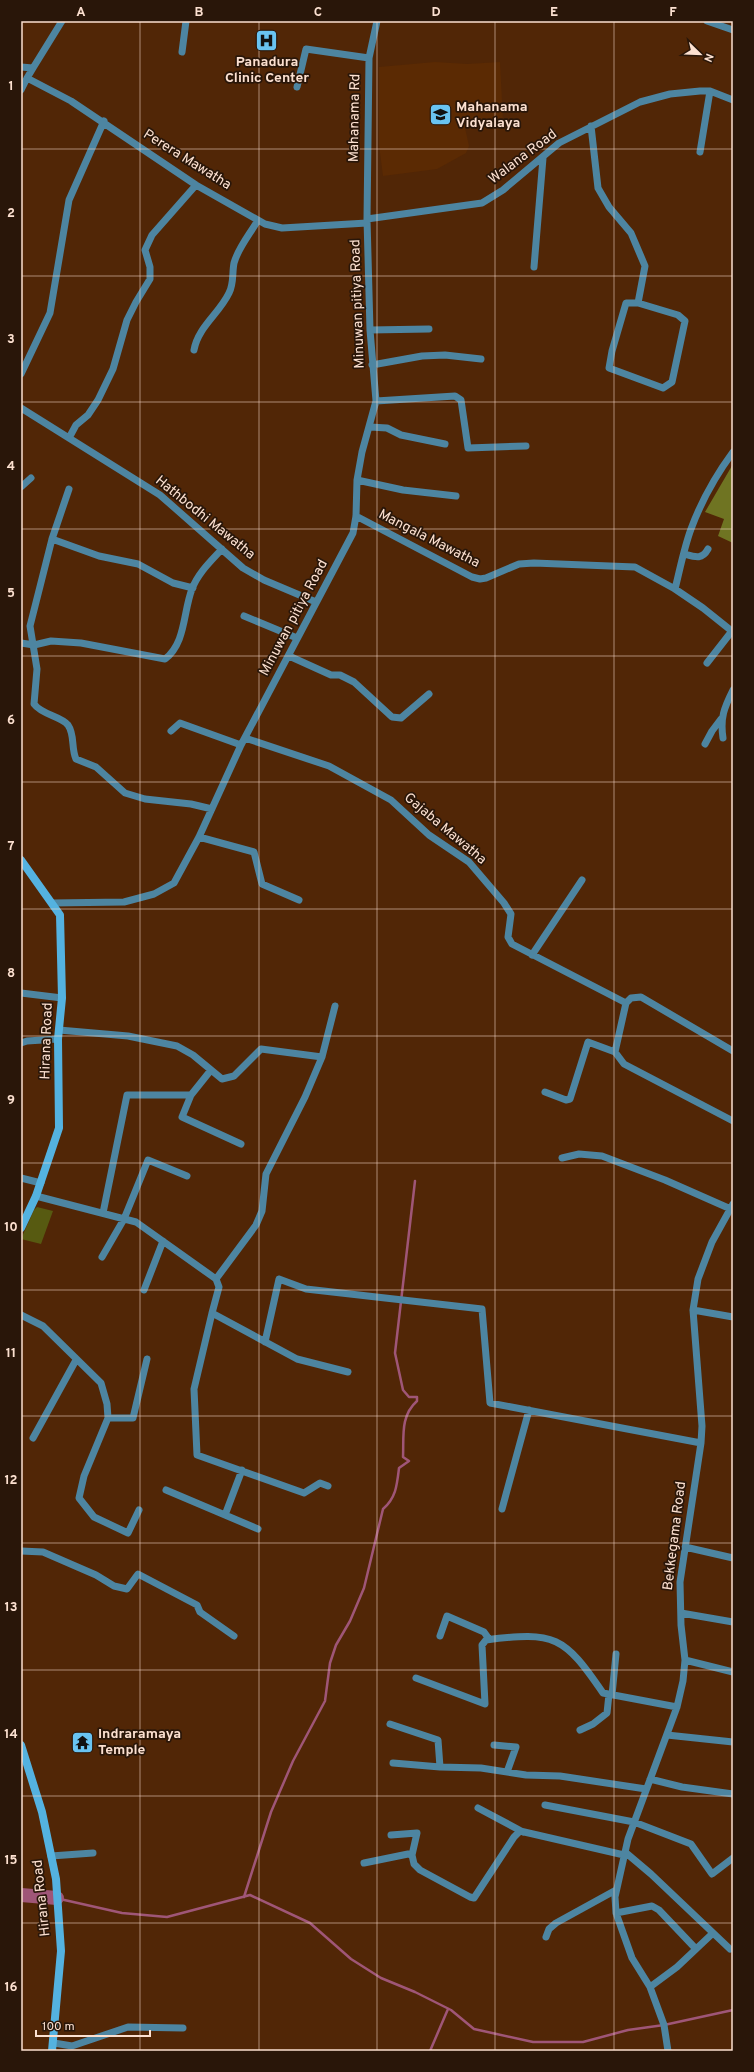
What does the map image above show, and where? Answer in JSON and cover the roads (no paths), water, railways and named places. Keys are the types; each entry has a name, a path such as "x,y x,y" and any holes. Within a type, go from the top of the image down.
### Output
{"street":[{"path":"21,90 62,21"},
{"path":"182,52 186,21"},
{"name":"Mahanama Rd","path":"367,220 369,58 377,21"},
{"path":"707,21 733,30"},
{"path":"297,87 306,49 369,58"},
{"path":"21,67 33,68"},
{"name":"Perera Mawatha","path":"27,78 71,101 104,121 196,185 258,220 282,228 367,220"},
{"path":"700,152 710,91"},
{"name":"Walana Road","path":"367,220 482,203 503,190 560,143 640,102 670,94 710,91 733,100"},
{"path":"21,374 50,313 68,200 104,121"},
{"path":"591,126 598,188 610,207 631,232 645,266 638,303"},
{"path":"534,267 543,158"},
{"path":"69,438 76,426 88,415 98,400 113,369 127,320 150,279 150,267 145,250 152,235 196,185"},
{"path":"194,350 196,341 213,314 221,308 230,292 234,264 239,251 258,220"},
{"name":"Minuwan pitiya Road","path":"52,902 124,902 154,894 174,883 199,837 243,741 353,533 356,516 357,480 362,452 376,401 370,330 367,220"},
{"path":"626,303 638,303 678,315 685,321 672,382 664,388 609,368 612,351 626,303"},
{"path":"370,330 429,328"},
{"path":"372,365 422,356 445,355 481,358"},
{"path":"376,401 455,396 461,400 468,448 526,446"},
{"name":"Hathbodhi Mawatha","path":"21,408 69,438 90,449 119,470 160,495 243,568 264,580 316,602"},
{"path":"370,427 387,428 401,435 445,444"},
{"path":"675,589 684,554 698,511 723,466 733,452"},
{"path":"21,487 31,478"},
{"path":"357,480 402,490 456,496"},
{"path":"69,489 52,539 30,626 37,669 34,704 37,708 68,724 73,735 72,751 76,759 96,767 125,793 145,799 212,808"},
{"name":"Mangala Mawatha","path":"356,516 472,577 480,579 494,575 518,564 616,566 641,570 675,589 703,608 732,632"},
{"path":"52,539 99,556 138,564 173,583 193,588"},
{"path":"21,643 34,645 51,641 81,643 165,659 177,645 193,588 205,567 222,549"},
{"path":"684,554 698,557 705,555 708,549"},
{"path":"244,616 297,638"},
{"path":"707,663 732,632"},
{"path":"289,656 331,675 340,675 354,682 392,718 401,718 429,694"},
{"path":"723,738 722,719 726,703 733,690"},
{"path":"705,744 712,731 722,719"},
{"name":"Gajaba Mawatha","path":"170,731 180,723 329,766 391,800 429,835 469,862 504,903 511,914 508,937 512,944 626,1004"},
{"path":"199,837 254,852 262,884 298,900"},
{"name":"Hirana Road","path":"21,860 60,915 62,998 58,1039 59,1128 36,1196 21,1228"},
{"path":"532,955 582,880"},
{"path":"21,993 62,998"},
{"path":"615,1052 626,1004 631,998 641,997 733,1051"},
{"path":"216,1279 256,1226 262,1211 266,1174 305,1097 322,1057 335,1006"},
{"path":"59,1030 128,1036 177,1046 193,1055 222,1079 234,1076 261,1049 322,1057"},
{"path":"21,1043 27,1041 58,1039"},
{"path":"545,1092 566,1100 570,1099 588,1042 615,1052 624,1064 733,1120"},
{"path":"211,1070 191,1095 182,1117 241,1144"},
{"path":"103,1213 127,1095 191,1095"},
{"path":"562,1158 579,1154 602,1156 732,1207"},
{"path":"102,1257 124,1219 148,1160 187,1176"},
{"path":"21,1178 40,1183"},
{"path":"36,1196 136,1222 216,1279 219,1287 194,1389 198,1456 242,1470 304,1493 320,1483 328,1486"},
{"name":"Bekkegama Road","path":"668,2051 664,2025 650,1987 632,1958 616,1914 616,1890 624,1854 634,1822 677,1707 683,1681 685,1660 680,1582 702,1443 693,1310 698,1279 712,1242 732,1207"},
{"path":"144,1290 163,1241"},
{"path":"265,1342 279,1279 306,1289 482,1309 490,1403 702,1443"},
{"path":"693,1310 733,1317"},
{"path":"212,1314 297,1359 348,1372"},
{"path":"21,1316 43,1326 101,1383 108,1404 108,1418 84,1476 79,1498 94,1517 128,1533 139,1510"},
{"path":"108,1418 133,1418 147,1359"},
{"path":"33,1438 76,1360"},
{"path":"502,1508 529,1410"},
{"path":"224,1514 242,1470"},
{"path":"166,1490 258,1529"},
{"path":"685,1547 733,1558"},
{"path":"21,1551 44,1552 96,1575 114,1586 126,1589 138,1574 197,1604 200,1612 234,1636"},
{"path":"681,1614 733,1622"},
{"path":"440,1636 447,1616 484,1632 489,1639"},
{"path":"416,1678 485,1704 482,1645 486,1640 518,1635 549,1638 564,1645 582,1662 603,1693 677,1707"},
{"path":"580,1730 593,1724 607,1713 616,1654"},
{"path":"685,1660 733,1672"},
{"path":"390,1724 438,1740 440,1767"},
{"path":"667,1735 733,1742"},
{"name":"Hirana Road","path":"21,1745 42,1812 56,1879 61,1951 53,2047"},
{"path":"494,1745 516,1747 507,1772"},
{"path":"393,1763 440,1767 481,1768 526,1775 560,1776 646,1789"},
{"path":"650,1779 682,1787 733,1794"},
{"path":"545,1805 634,1822 691,1844 712,1874 733,1858"},
{"path":"478,1808 523,1832 624,1854 651,1874 730,1949"},
{"path":"390,1835 417,1833 412,1855 414,1864 420,1870 470,1898 474,1898 514,1837 520,1831 523,1832"},
{"path":"51,1856 93,1852"},
{"path":"364,1863 408,1854 412,1855"},
{"path":"546,1938 549,1929 556,1923 616,1890"},
{"path":"616,1914 652,1906 659,1910 696,1949"},
{"path":"650,1987 677,1966 713,1933"},
{"path":"53,2047 72,2046 128,2027 183,2028"}],"waterway":[{"path":"244,1897 271,1812 293,1761 325,1701 330,1663 336,1645 350,1621 364,1588 383,1509 393,1496 399,1468 409,1461 403,1457 403,1434 405,1420 408,1413 417,1401 417,1397 409,1397 403,1390 395,1353 415,1181"},
{"path":"21,1895 57,1898"},
{"path":"60,1899 122,1913 167,1917 250,1895 310,1923 351,1959 381,1978 415,1992 451,2010 474,2029 533,2042 583,2042 628,2030 664,2025 733,2010"},
{"path":"430,2051 448,2009"}],"place":[{"name":"Panadura Clinic Center","path":"267,40"},
{"name":"Mahanama Vidyalaya","path":"441,115"},
{"name":"Indraramaya Temple","path":"83,1742"}]}
